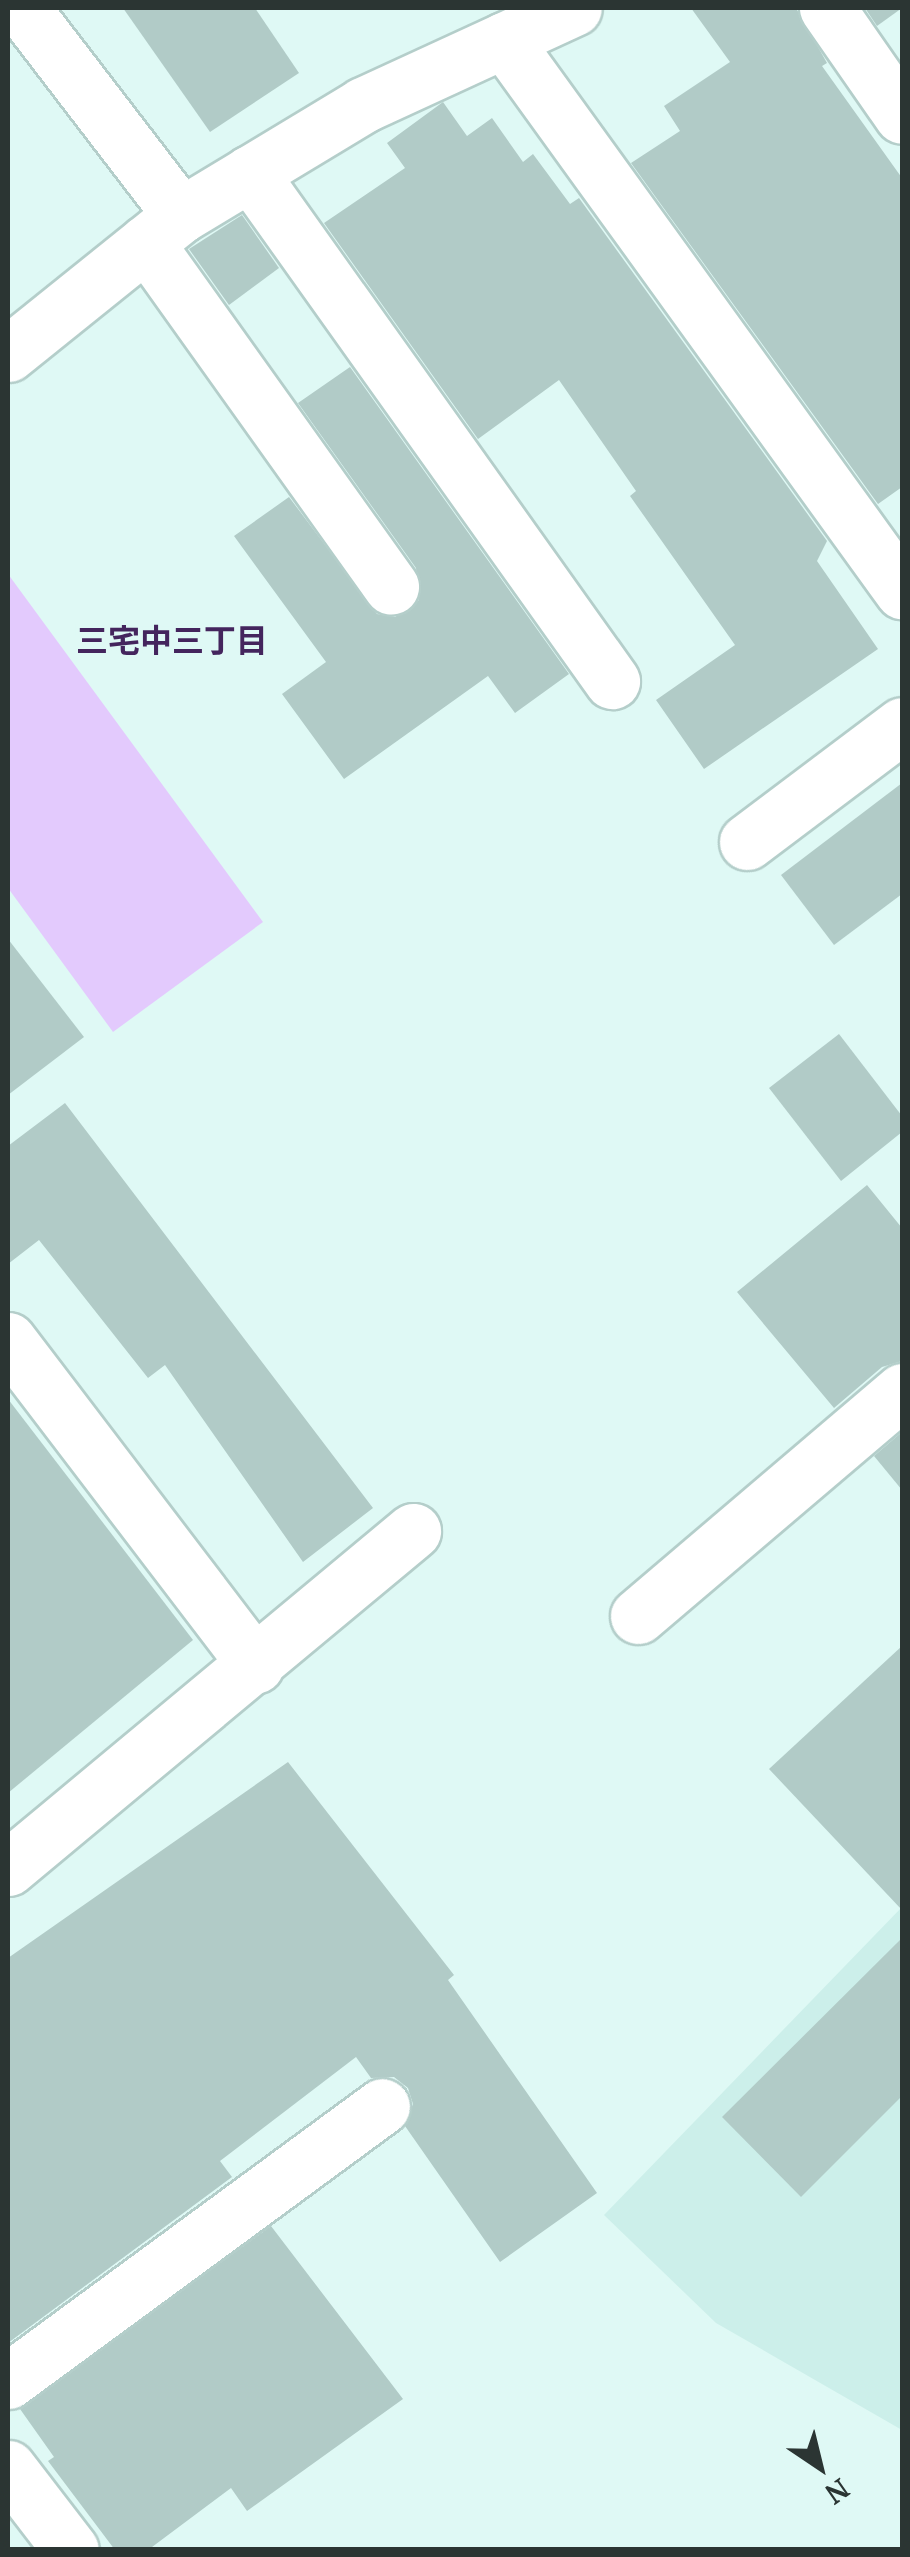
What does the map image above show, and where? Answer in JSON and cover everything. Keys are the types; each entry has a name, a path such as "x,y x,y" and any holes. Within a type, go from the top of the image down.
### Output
{"street":[{"path":"22,8 391,586"},
{"path":"8,354 163,229 250,173 363,105 574,8"},
{"path":"827,8 902,116"},
{"path":"504,40 902,591"},
{"path":"250,173 612,681"},
{"path":"747,842 902,725"},
{"path":"8,1340 256,1665"},
{"path":"638,1616 902,1392"},
{"path":"8,1868 413,1531"},
{"path":"8,2381 382,2106"},
{"path":"8,2468 71,2550"}],"shaded area":[{"path":"8,574 263,922 113,1032 8,888"},
{"path":"902,1907 902,2430 716,2323 604,2215"}],"building":[{"path":"123,8 255,8 299,73 210,132"},
{"path":"691,8 796,8 827,63 822,66 902,178 902,487 878,504 631,163 680,131 664,106 730,62"},
{"path":"865,8 902,8 877,26"},
{"path":"443,102 467,136 492,118 523,162 533,154 570,204 579,198 827,541 817,561 878,649 704,769 656,700 735,645 630,496 636,491 559,380 478,439 324,223 405,168 387,143"},
{"path":"242,215 279,268 229,305 189,249"},
{"path":"350,367 569,674 515,713 488,676 344,779 282,694 326,662 234,536 289,497 377,614 395,617 419,600 416,568 298,403"},
{"path":"902,783 902,894 834,945 781,875"},
{"path":"8,939 84,1037 8,1095"},
{"path":"839,1034 902,1116 902,1132 841,1181 769,1088"},
{"path":"65,1103 373,1508 303,1562 165,1365 148,1378 39,1240 8,1264 8,1146"},
{"path":"867,1185 902,1228 902,1361 882,1367 834,1408 737,1292"},
{"path":"8,1399 193,1640 8,1793"},
{"path":"902,1432 902,1490 874,1456"},
{"path":"902,1646 902,1910 769,1769"},
{"path":"288,1762 454,1975 448,1980 597,2193 500,2262 405,2126 413,2104 408,2088 394,2077 371,2078 356,2057 220,2161 232,2177 8,2343 8,1958"},
{"path":"902,1938 902,2096 801,2197 722,2117"},
{"path":"271,2226 403,2399 247,2511 231,2488 148,2550 115,2550 48,2461 54,2457 20,2409"}],"district":[{"name":"三宅中三丁目","path":"172,640"}]}
